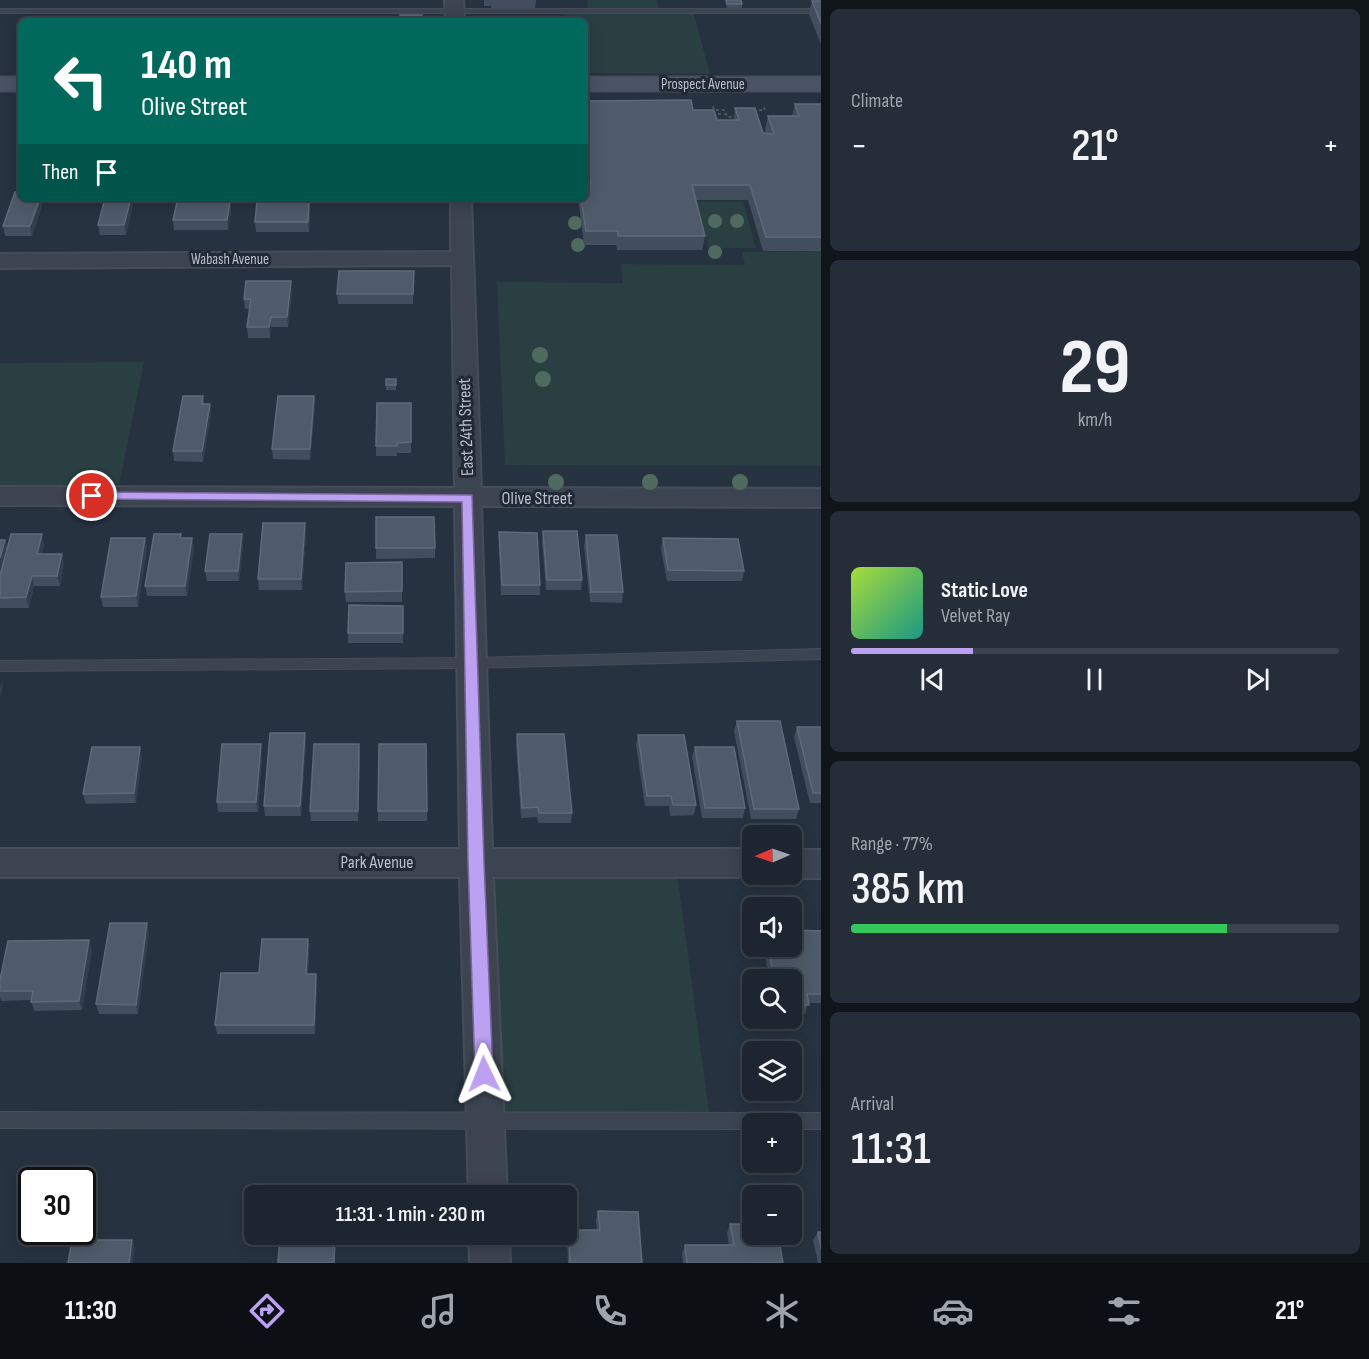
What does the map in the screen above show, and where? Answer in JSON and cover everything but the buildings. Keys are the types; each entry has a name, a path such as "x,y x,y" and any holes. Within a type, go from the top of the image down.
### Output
{"main road":[{"path":"0,84 18,84"},
{"name":"Prospect Avenue","path":"588,84 821,84"}],"street":[{"name":"East 24th Street","path":"461,201 476,862 488,1185"},
{"name":"Wabash Avenue","path":"0,261 461,258"},
{"name":"Olive Street","path":"0,496 821,498"},
{"name":"Park Avenue","path":"0,863 742,863"},
{"path":"802,864 821,864"},
{"path":"489,1245 490,1263"}],"lane":[{"path":"0,11 821,11"},
{"path":"0,666 472,663 821,654"},
{"path":"0,1120 821,1120"}],"path":[{"path":"718,110 725,110 727,117 741,117 742,122"},
{"path":"755,117 753,110 762,110"},
{"path":"706,114 726,114"}],"green space":[{"path":"587,0 657,0 659,9 588,9"},
{"path":"564,14 694,14 710,74 588,73 588,18 565,18"},
{"path":"697,202 743,202 756,248 709,248"},
{"path":"821,251 821,466 505,465 497,282 623,283 621,264 745,265 742,252"},
{"path":"144,362 118,490 0,490 0,363"},
{"path":"492,871 677,872 709,1112 499,1112"}],"route":[{"path":"92,496 468,498 476,862 484,1074"}]}
